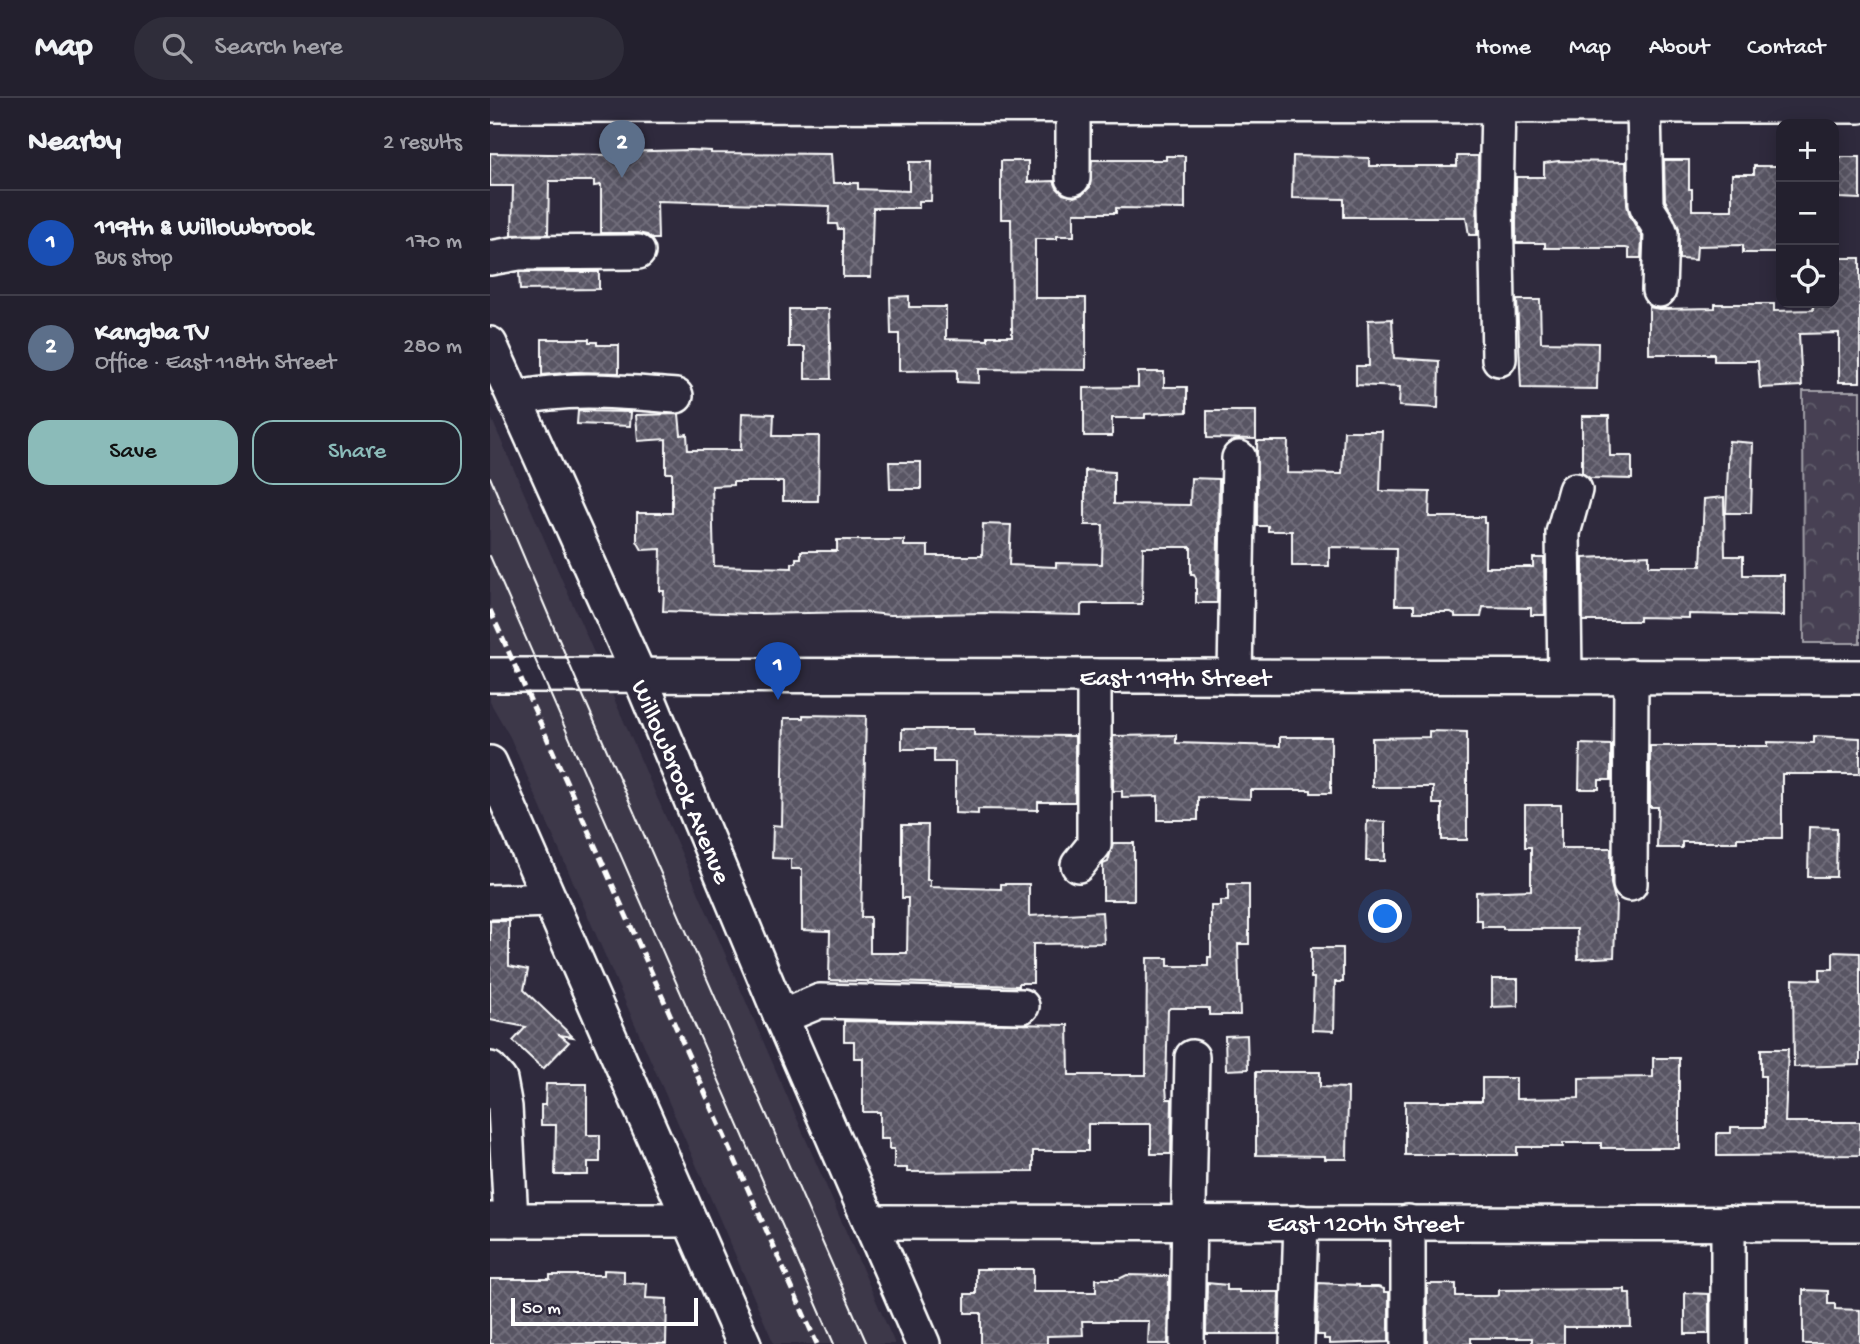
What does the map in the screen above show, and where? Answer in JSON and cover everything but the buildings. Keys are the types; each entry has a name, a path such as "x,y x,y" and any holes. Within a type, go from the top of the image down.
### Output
{"street":[{"path":"490,105 663,102 1497,106 1858,103"},
{"path":"1073,105 1073,178"},
{"path":"1497,106 1499,359"},
{"path":"1644,106 1646,204 1647,210 1660,226 1661,233 1659,290"},
{"path":"490,258 519,253 638,252"},
{"name":"Willowbrook Avenue","path":"490,344 639,675 781,1017 923,1344"},
{"path":"515,399 544,392 596,390 676,396"},
{"path":"1235,676 1239,458"},
{"path":"1564,676 1563,533 1574,490"},
{"name":"East 119th Street","path":"490,675 1860,677"},
{"path":"1079,866 1094,845 1094,676"},
{"path":"1630,884 1632,676"},
{"path":"490,763 744,1344"},
{"path":"490,902 550,900"},
{"path":"781,1017 820,1001 1022,1006"},
{"path":"1187,1344 1187,1222 1192,1057"},
{"path":"490,1069 499,1080 505,1107 501,1220 689,1220"},
{"name":"East 120th Street","path":"871,1222 1860,1224"},
{"path":"1297,1344 1301,1222"},
{"path":"1408,1222 1408,1344"},
{"path":"1728,1223 1728,1344"}],"shaded area":[{"path":"490,415 895,1344 774,1344 510,737 490,702"}],"green space":[{"path":"1803,391 1860,391 1860,643 1804,643"}],"tram line":[{"path":"490,477 867,1344"},
{"path":"490,556 834,1344"}],"railway":[{"path":"490,610 817,1344"}],"place":[{"name":"Kangba TV","path":"622,178"},
{"name":"119th & Willowbrook","path":"778,700"}]}
